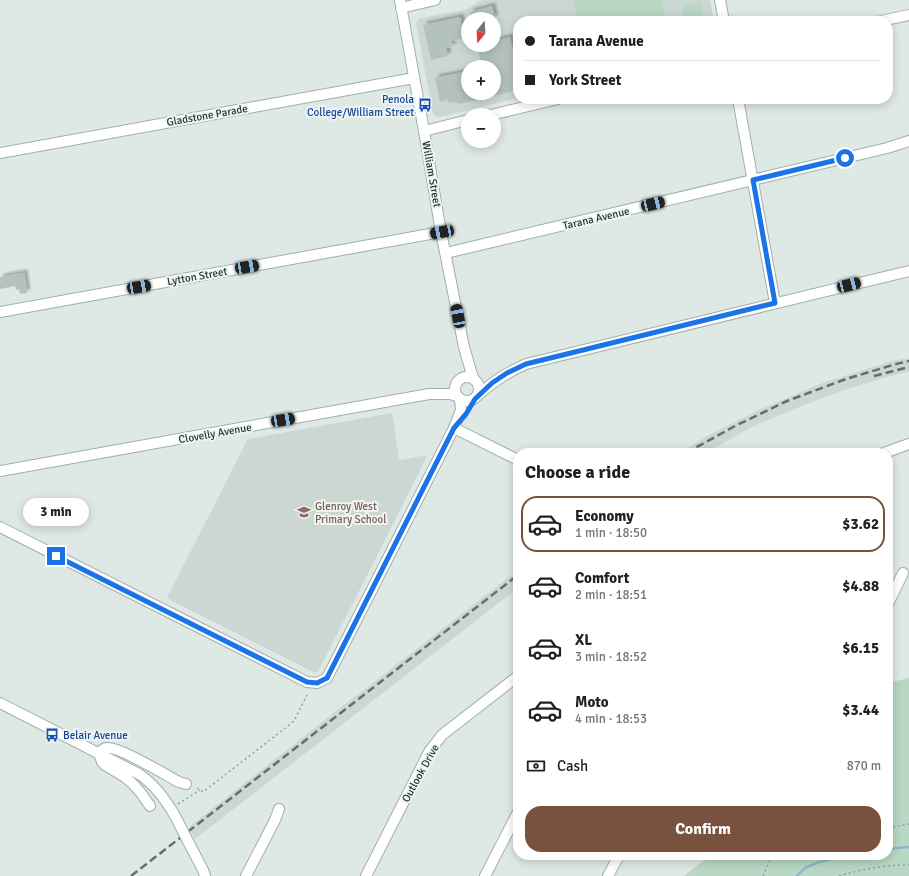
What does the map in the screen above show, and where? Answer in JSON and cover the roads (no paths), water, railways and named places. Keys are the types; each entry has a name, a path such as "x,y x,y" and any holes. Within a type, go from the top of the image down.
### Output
{"street":[{"path":"400,4 435,0"},
{"path":"720,0 723,16"},
{"name":"William Street","path":"400,4 464,347 475,379"},
{"path":"893,18 909,15"},
{"name":"Gladstone Parade","path":"0,153 414,78"},
{"path":"501,113 537,104"},
{"path":"739,104 775,303"},
{"path":"424,131 461,122"},
{"name":"Tarana Avenue","path":"446,253 887,148 909,141"},
{"name":"Lytton Street","path":"0,312 442,232"},
{"path":"0,527 307,682 317,683 327,678 454,428 461,410 458,397 455,392 459,381 465,377 475,379 491,379 526,364 909,271"},
{"name":"William Street","path":"459,381 464,368 464,347"},
{"path":"458,397 471,401 492,383 507,373"},
{"path":"454,428 466,414 480,388 475,379"},
{"name":"Clovelly Avenue","path":"430,394 459,381"},
{"name":"Clovelly Avenue","path":"0,471 430,394 450,394 458,397"},
{"path":"454,428 513,458"},
{"path":"893,450 909,444"},
{"path":"893,594 903,573"},
{"name":"Outlook Drive","path":"366,876 434,743 442,735 513,680"},
{"path":"0,702 147,779 175,810 185,836 205,876"},
{"path":"99,753 106,748 114,749 127,754 179,782 186,784"},
{"path":"99,753 102,762 132,783 150,806"},
{"path":"246,876 275,820 279,808"},
{"path":"485,876 513,822"},
{"path":"608,876 616,860"}],"waterway":[{"path":"893,849 909,847"},
{"path":"797,876 805,868 828,860"}],"railway":[{"path":"695,448 735,426 787,401 846,379 909,361"},
{"path":"874,376 909,367"},
{"path":"131,876 513,579"}],"place":[{"name":"Penola College/William Street","path":"425,105"},
{"name":"Glenroy West Primary School","path":"304,512"},
{"name":"Belair Avenue","path":"52,735"}]}
